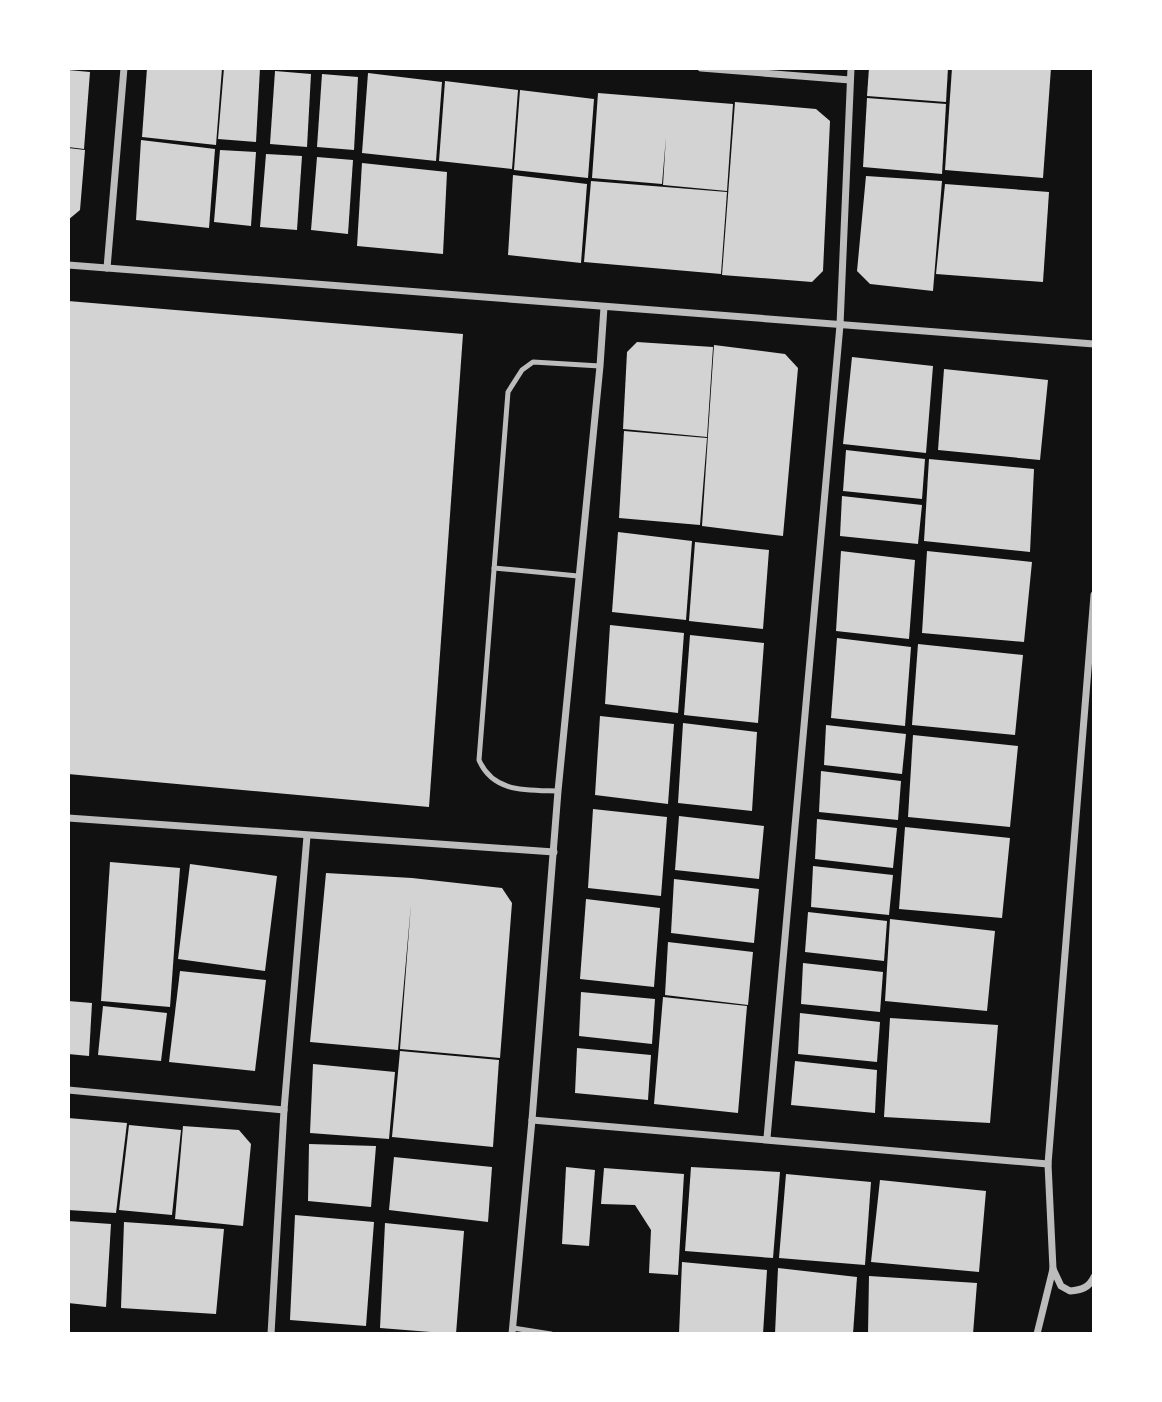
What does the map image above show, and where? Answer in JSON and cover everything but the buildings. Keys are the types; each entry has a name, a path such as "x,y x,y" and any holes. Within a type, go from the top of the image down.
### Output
{"street":[{"path":"107,268 124,68"},
{"path":"701,68 850,80"},
{"path":"767,1138 840,325 851,68"},
{"path":"68,265 1094,344"},
{"path":"512,1331 533,1120 558,791 604,307"},
{"path":"1037,1334 1053,1269 1048,1164 1094,595"},
{"path":"68,818 554,852"},
{"path":"271,1334 284,1110 307,836"},
{"path":"68,1090 284,1110"},
{"path":"533,1120 1048,1164"},
{"path":"1053,1269 1062,1286 1070,1292 1091,1284 1094,1277"}],"lane":[{"path":"558,791 512,789 495,782 484,772 479,760 508,393 513,381 533,362 600,366"},
{"path":"494,568 578,576"},
{"path":"512,1331 551,1334"}]}
